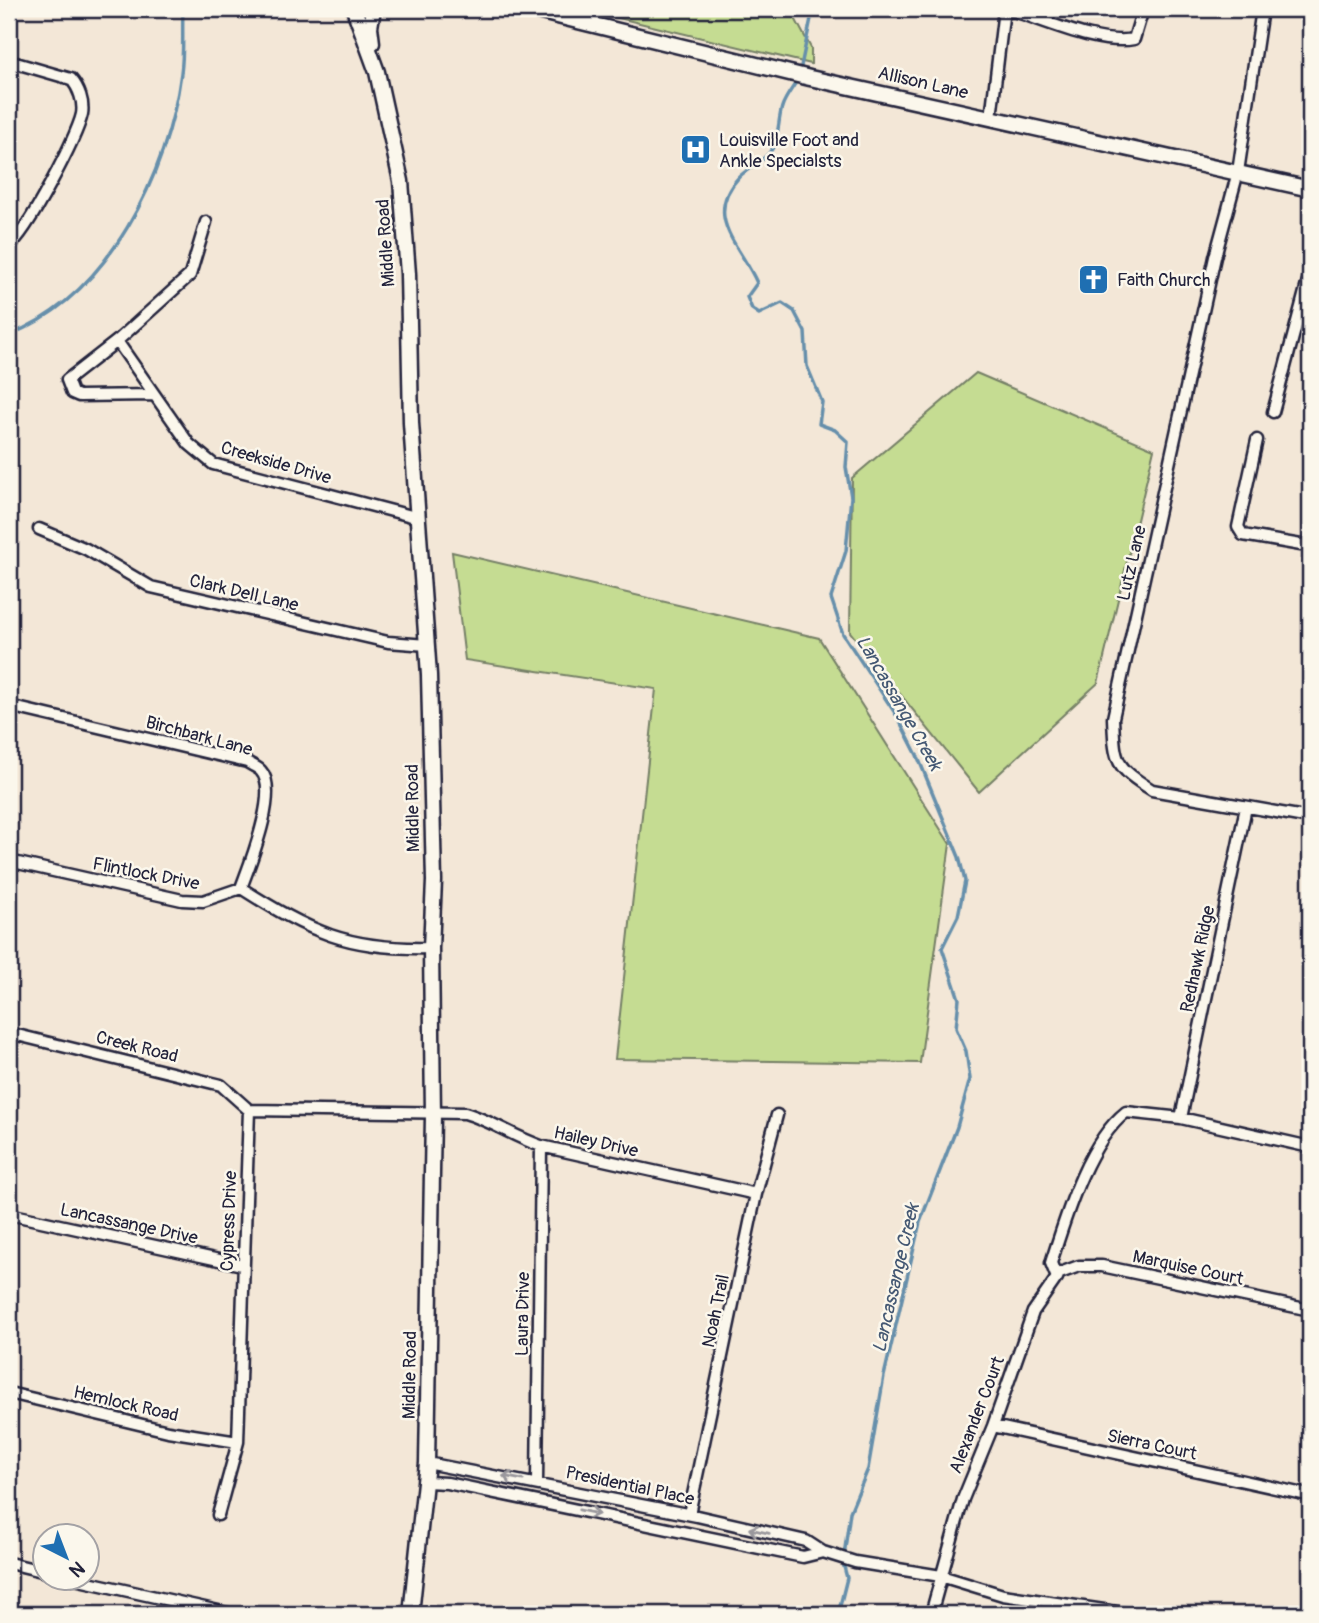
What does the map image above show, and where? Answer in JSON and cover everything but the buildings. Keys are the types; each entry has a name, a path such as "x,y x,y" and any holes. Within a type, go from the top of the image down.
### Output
{"main road":[{"name":"Middle Road","path":"354,9 372,55 389,118 401,181 408,274 411,423 427,645 433,868 433,1115 427,1463 411,1614"},
{"path":"372,55 370,27 373,9"},
{"name":"Allison Lane","path":"529,9 810,78 1310,189"}],"street":[{"path":"991,118 1006,9 1104,39 1122,41 1134,39 1143,9"},
{"name":"Lutz Lane","path":"1262,9 1238,172 1215,257 1113,718 1115,759 1130,776 1152,790 1310,818"},
{"path":"9,61 64,75 76,85 83,112 30,218 9,246"},
{"path":"154,394 79,396 72,393 68,386 68,376 117,341 190,275 206,222"},
{"path":"1273,412 1310,273"},
{"name":"Creekside Drive","path":"117,341 189,444 213,464 419,518"},
{"path":"1257,440 1238,527 1243,535 1310,542"},
{"name":"Clark Dell Lane","path":"38,529 66,539 151,587 388,642 427,645"},
{"name":"Birchbark Lane","path":"9,706 247,762 261,771 266,779 262,834 241,888"},
{"name":"Redhawk Ridge","path":"1181,1118 1246,807"},
{"name":"Flintlock Drive","path":"9,861 182,900 203,901 241,888"},
{"path":"241,888 286,917 341,940 387,949 431,948"},
{"name":"Creek Road","path":"9,1033 221,1085 248,1110"},
{"path":"248,1110 433,1115"},
{"name":"Cypress Drive","path":"218,1516 238,1441 243,1348 242,1265 248,1110"},
{"path":"1058,1275 1051,1263 1066,1214 1111,1125 1126,1112 1181,1118 1310,1147"},
{"name":"Hailey Drive","path":"433,1115 465,1114 488,1120 514,1137 541,1146 756,1194"},
{"name":"Noah Trail","path":"689,1514 756,1194 777,1115"},
{"name":"Laura Drive","path":"537,1483 541,1146"},
{"name":"Lancassange Drive","path":"9,1214 242,1265"},
{"name":"Marquise Court","path":"1058,1275 1079,1266 1102,1266 1310,1310"},
{"name":"Alexander Court","path":"931,1614 972,1471 993,1426 1033,1312 1058,1275"},
{"name":"Hemlock Road","path":"9,1393 168,1431 238,1441"},
{"name":"Sierra Court","path":"993,1426 1303,1494"},
{"name":"Presidential Place","path":"427,1463 689,1514 806,1541 823,1552 855,1562 941,1576 1003,1595 1131,1614"},
{"name":"Presidential Place","path":"426,1482 447,1483 803,1557 823,1552"},
{"path":"9,1563 32,1569"},
{"path":"102,1584 232,1614"}],"green space":[{"path":"581,9 790,9 811,48 811,64"},
{"path":"976,373 1154,449 1098,683 979,792 850,632 852,478"},
{"path":"452,552 819,638 950,844 920,1063 615,1059 656,689 465,660"}],"waterway":[{"name":"Lancassange Creek","path":"9,335 45,317 76,292 104,261 128,227 163,151 174,111 182,65 183,9"},
{"name":"Lancassange Creek","path":"800,71 813,9"},
{"name":"Lancassange Creek","path":"798,79 783,103 772,149 739,177 728,192 724,218 728,231 757,283 747,297 752,309 759,314 782,303 794,311 805,332 807,366 822,402 819,424 835,430 848,442 846,467 851,497 846,551 831,598 843,634 897,716 917,755 959,857 965,881 958,916 942,948 959,999 956,1028 966,1051 970,1079 957,1127 920,1222 884,1376 868,1469 850,1512 843,1563 847,1578 838,1614"}],"place":[{"name":"Louisville Foot and Ankle Specialsts","path":"696,150"},
{"name":"Faith Church","path":"1094,280"}]}
